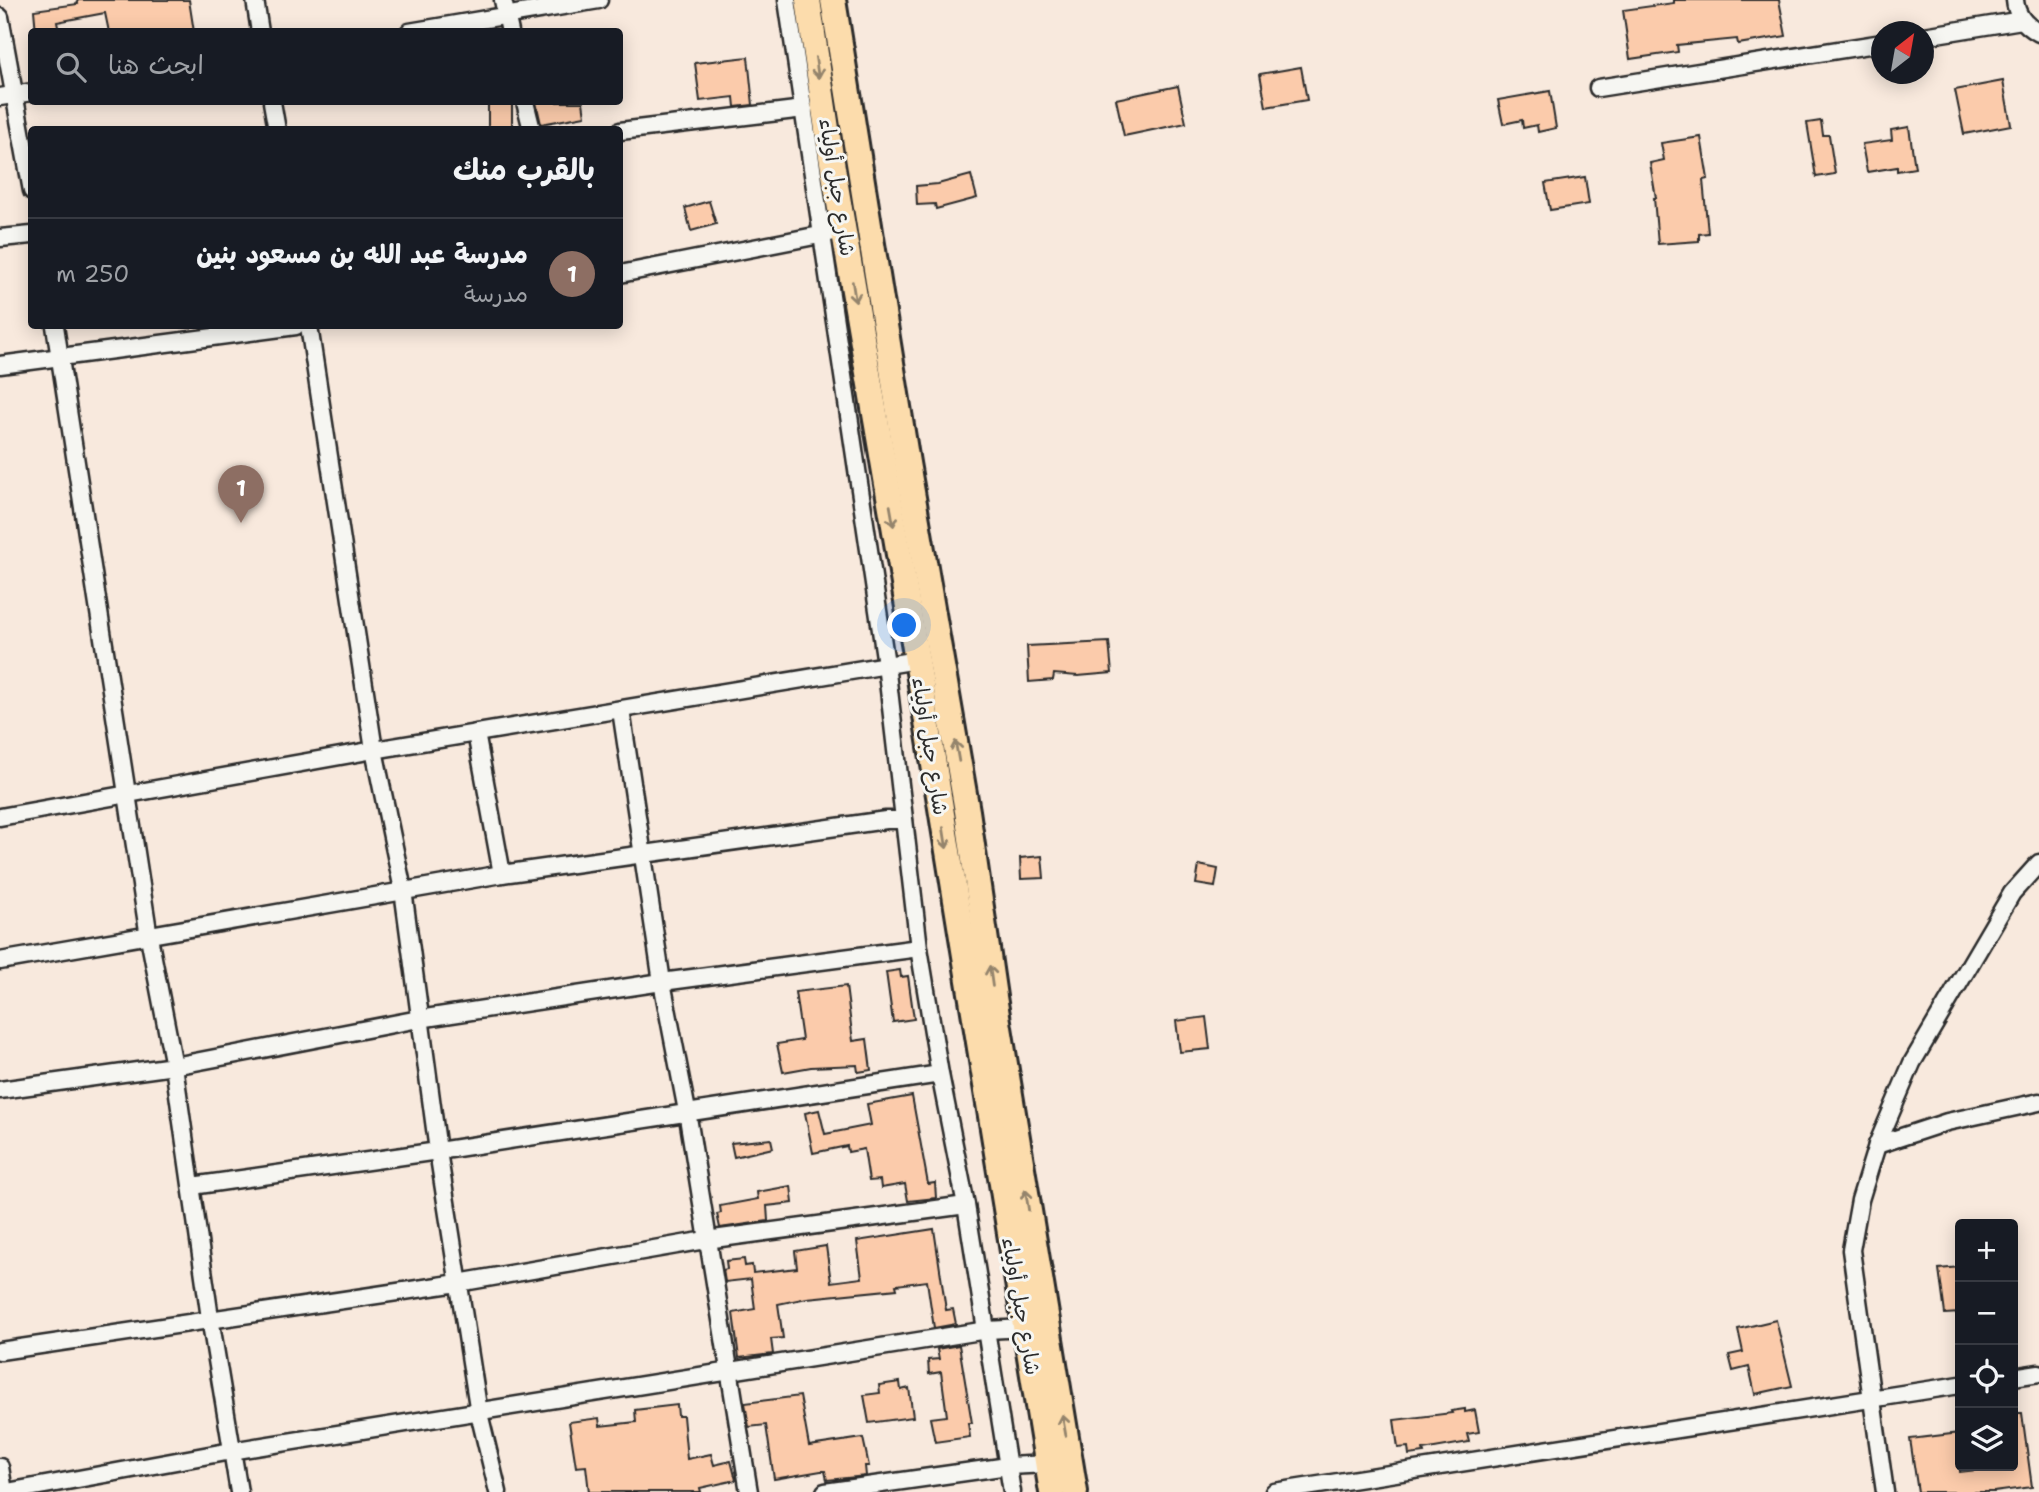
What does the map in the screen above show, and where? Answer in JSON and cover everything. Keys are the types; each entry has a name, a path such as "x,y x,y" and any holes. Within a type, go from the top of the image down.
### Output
{"main road":[{"name":"شارع جبل أولياء","path":"808,0 833,232 917,660 1052,1492"},
{"name":"شارع جبل أولياء","path":"832,0 967,811 994,997 1075,1492"}],"street":[{"path":"255,0 259,28"},
{"path":"433,28 599,0"},
{"path":"787,0 804,109 833,232 919,948 966,1205 1012,1492"},
{"path":"2015,0 2015,8 2022,20 2039,33"},
{"path":"0,17 6,96 28,176"},
{"path":"1934,34 2022,20"},
{"path":"1598,88 1871,45"},
{"path":"6,96 28,93"},
{"path":"273,105 276,126"},
{"path":"526,105 531,126"},
{"path":"623,131 804,109"},
{"path":"623,273 833,232"},
{"path":"0,239 28,236"},
{"path":"56,329 149,937 174,1066 210,1318 239,1492"},
{"path":"0,365 274,329"},
{"path":"309,329 374,750 403,890 438,1151 479,1413 498,1492"},
{"path":"0,817 374,750 917,660"},
{"path":"621,710 662,982 687,1111 749,1492"},
{"path":"476,733 502,874"},
{"path":"0,961 502,874 886,820 904,820"},
{"path":"1885,1492 1851,1250 1860,1200 1877,1145 1912,1063 2012,893 2039,863"},
{"path":"0,1090 174,1066 419,1018 919,948"},
{"path":"192,1186 438,1151 687,1111 901,1082 940,1074"},
{"path":"1877,1145 1947,1122 2039,1102"},
{"path":"0,1351 458,1283 706,1240 966,1205"},
{"path":"0,1466 5,1492 231,1451 987,1330 1025,1328"},
{"path":"2018,1376 2039,1374"},
{"path":"1273,1492 1955,1386"},
{"path":"825,1492 1008,1466 1048,1464"}],"building":[{"path":"77,0 189,0 193,28 108,28 105,13 57,22 58,28 36,28 34,10 78,4"},
{"path":"1674,0 1779,0 1786,36 1738,44 1737,39 1677,45 1678,52 1630,59 1623,10 1674,3"},
{"path":"748,57 753,105 735,107 734,97 700,101 695,63"},
{"path":"1301,67 1307,100 1266,107 1260,74"},
{"path":"2003,81 2011,125 1964,134 1955,90"},
{"path":"1178,86 1186,123 1124,136 1116,99"},
{"path":"1550,91 1556,128 1538,132 1537,125 1523,128 1522,120 1503,124 1498,100"},
{"path":"488,105 512,105 512,126 488,126"},
{"path":"537,105 583,105 585,116 541,124"},
{"path":"1821,121 1823,135 1829,135 1835,174 1816,177 1807,123"},
{"path":"1909,127 1915,168 1897,171 1897,167 1867,172 1862,144 1892,140 1891,130"},
{"path":"1701,137 1708,179 1703,180 1708,233 1699,234 1699,241 1658,244 1656,198 1650,163 1664,160 1661,143"},
{"path":"971,175 977,198 936,209 935,204 917,205 916,186 938,184"},
{"path":"1585,177 1589,204 1550,210 1545,183"},
{"path":"709,201 716,224 691,231 685,208"},
{"path":"1109,642 1112,673 1078,676 1054,674 1053,680 1029,682 1027,646"},
{"path":"1042,856 1044,878 1021,879 1020,858"},
{"path":"1199,865 1218,869 1215,887 1196,884"},
{"path":"900,970 901,977 908,976 914,1019 893,1022 886,972"},
{"path":"846,986 853,1041 867,1039 871,1070 858,1072 857,1065 811,1067 783,1072 777,1044 802,1040 795,992"},
{"path":"1206,1017 1210,1049 1180,1052 1176,1021"},
{"path":"912,1096 928,1184 935,1183 936,1198 908,1201 905,1184 881,1188 880,1180 869,1181 864,1149 848,1152 847,1146 813,1153 805,1113 819,1110 825,1134 871,1125 867,1104"},
{"path":"771,1139 773,1148 734,1157 731,1143"},
{"path":"791,1186 793,1203 767,1206 768,1221 720,1228 717,1214 721,1213 720,1206 758,1199 757,1192"},
{"path":"934,1229 946,1310 953,1309 956,1324 934,1328 927,1281 896,1285 897,1289 807,1298 778,1304 783,1338 771,1339 773,1354 739,1358 733,1313 755,1309 751,1279 725,1282 723,1270 727,1269 726,1261 744,1259 745,1266 752,1265 753,1273 797,1268 795,1251 826,1246 831,1282 862,1278 857,1241"},
{"path":"1955,1267 1955,1313 1945,1314 1939,1269"},
{"path":"1776,1320 1792,1386 1755,1394 1749,1367 1733,1371 1729,1355 1743,1352 1738,1329"},
{"path":"959,1345 972,1423 968,1423 970,1437 935,1442 930,1418 947,1416 941,1372 929,1374 928,1360 939,1359 937,1349"},
{"path":"900,1382 901,1390 909,1388 913,1417 869,1423 864,1395 880,1393 879,1385"},
{"path":"800,1396 809,1446 863,1438 869,1466 865,1466 866,1476 827,1480 825,1471 821,1471 774,1479 766,1425 749,1427 745,1403"},
{"path":"677,1405 678,1416 683,1416 687,1459 711,1454 714,1465 731,1461 736,1480 700,1488 701,1492 589,1492 586,1466 576,1467 569,1422 599,1418 600,1426 636,1422 635,1410"},
{"path":"1465,1409 1465,1412 1475,1410 1479,1432 1467,1434 1469,1442 1409,1455 1408,1447 1398,1448 1394,1420"},
{"path":"2018,1413 2022,1413 2032,1487 1994,1492 1918,1492 1910,1439 1955,1434 1955,1471 2018,1471"}],"place":[{"name":"مدرسة عبد الله بن مسعود بنين","path":"241,523"}]}
